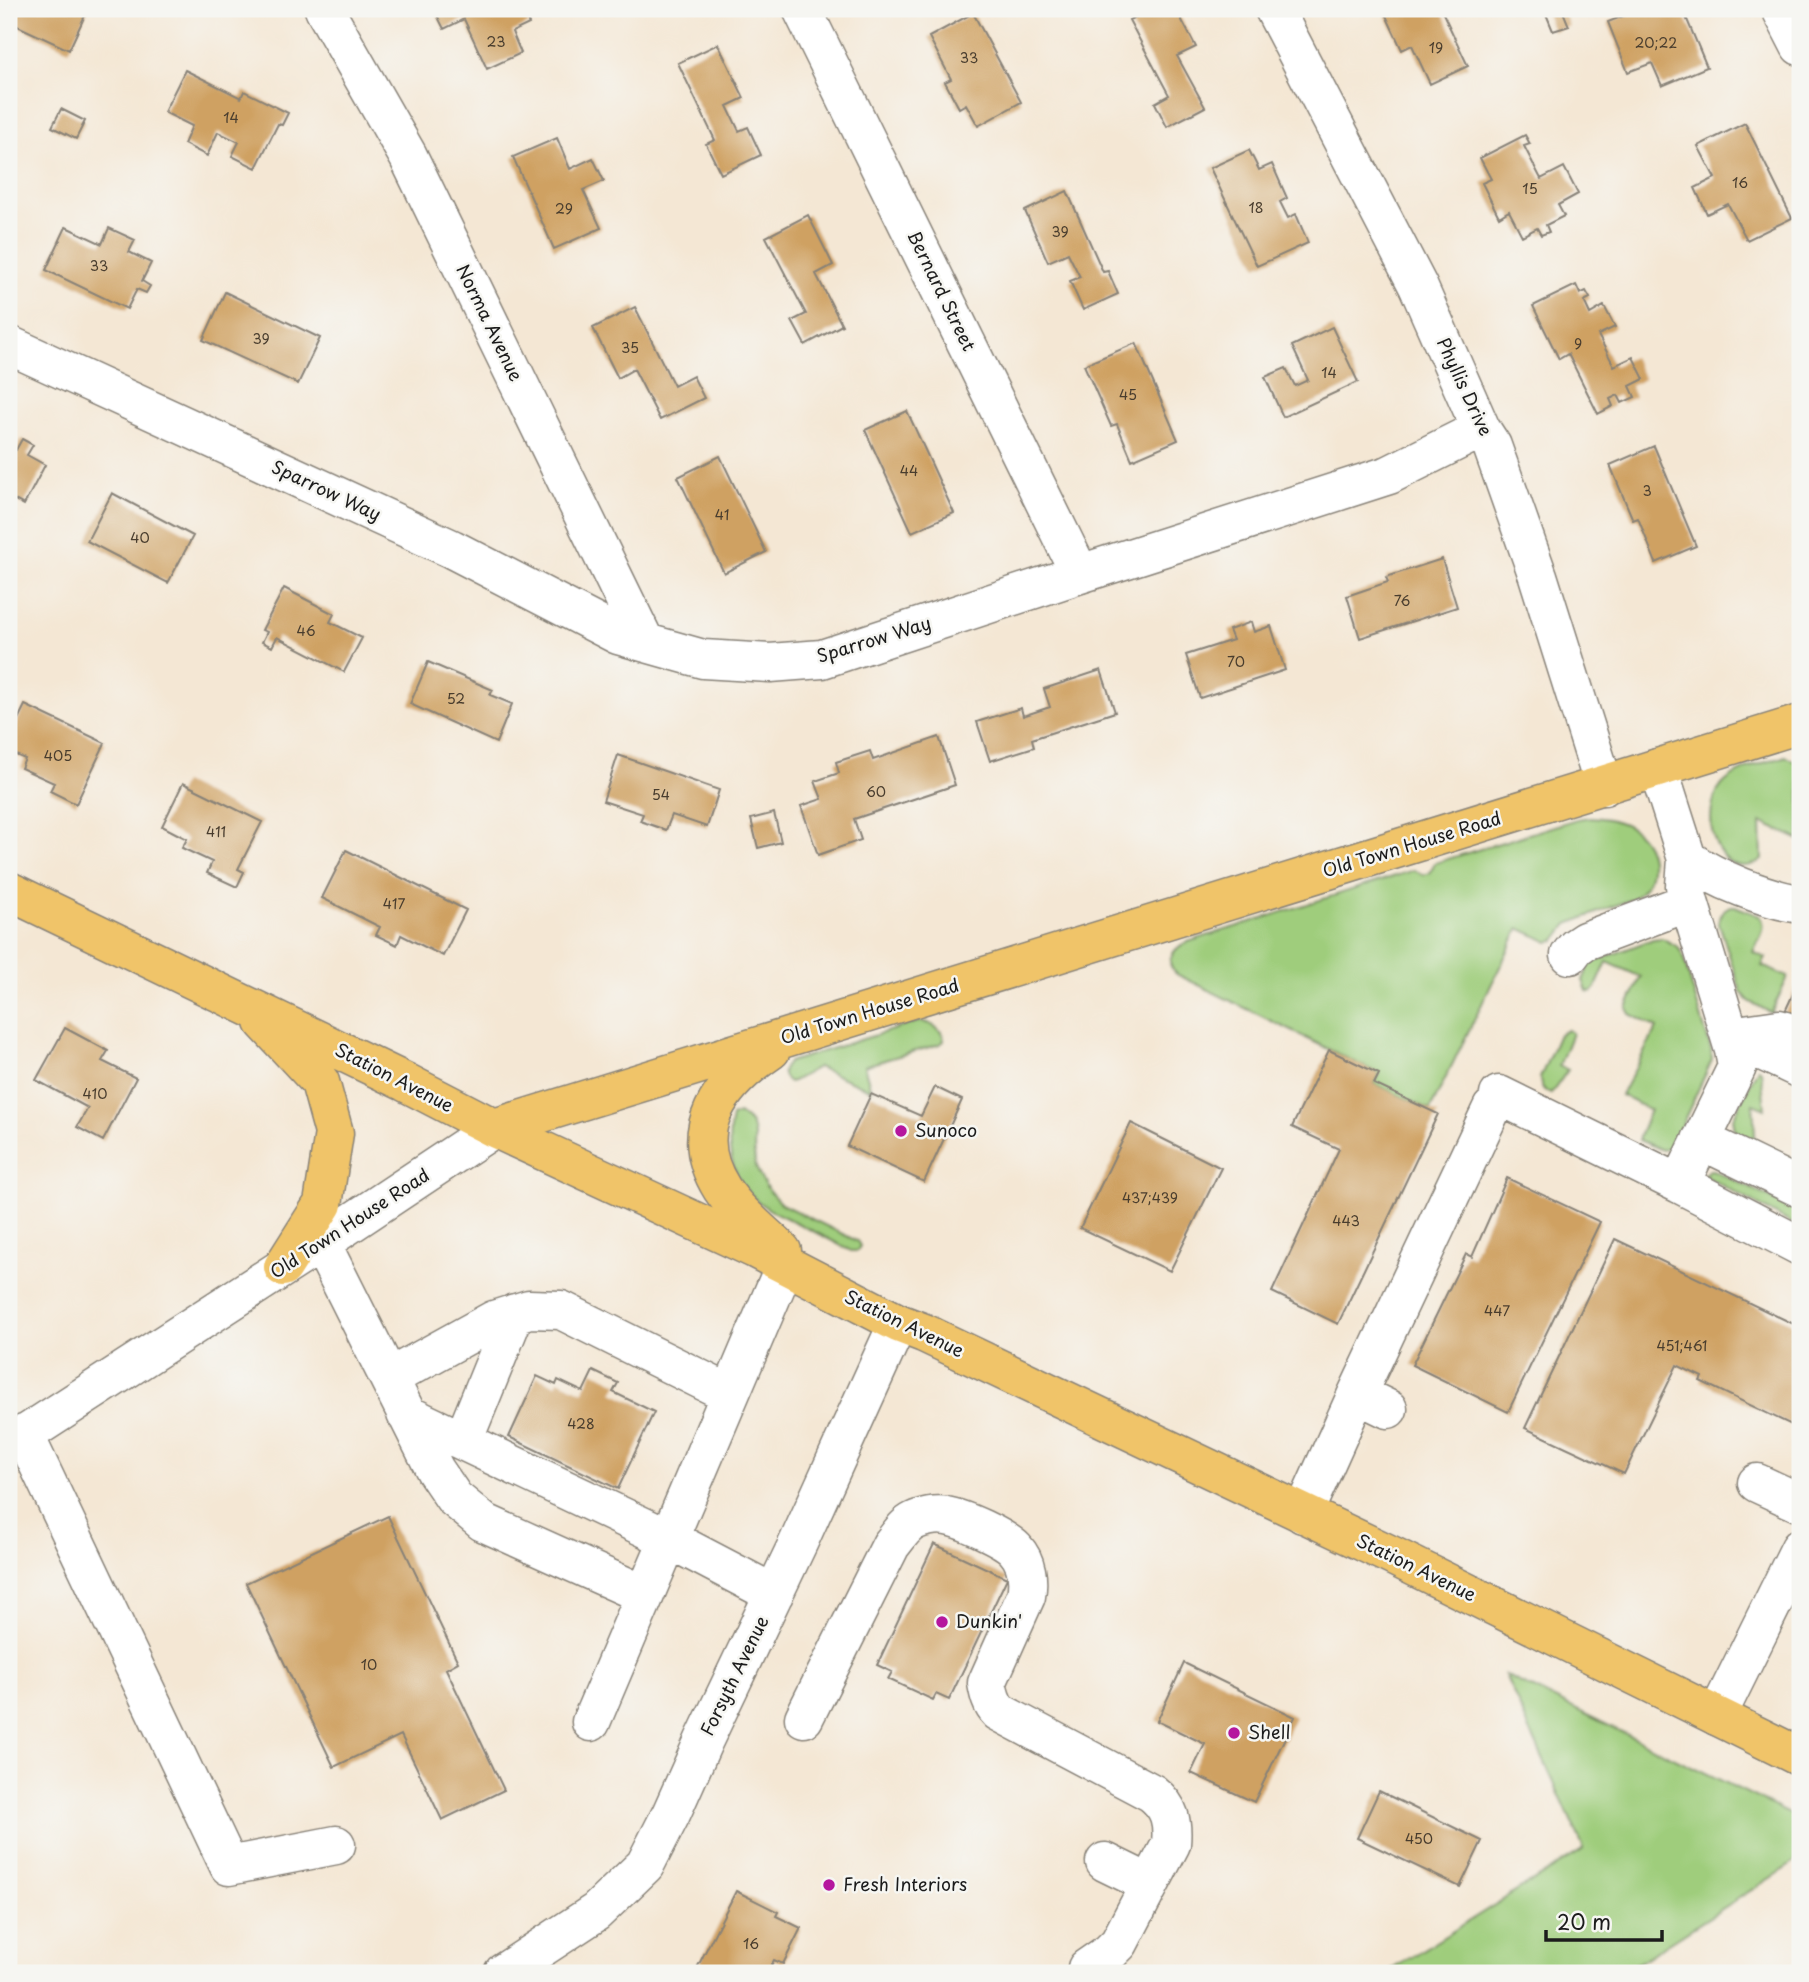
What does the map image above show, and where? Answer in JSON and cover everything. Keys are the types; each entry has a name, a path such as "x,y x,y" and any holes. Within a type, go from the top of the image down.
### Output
{"main road":[{"name":"Old Town House Road","path":"494,1128 1800,724"},
{"name":"Station Avenue","path":"9,891 405,1082 494,1128 755,1249 898,1323 1393,1556 1800,1757"},
{"path":"248,1006 320,1082 334,1133 323,1204 283,1268"},
{"path":"792,1036 748,1066 724,1090 713,1107 706,1129 707,1150 713,1172 722,1189 797,1271"}],"street":[{"name":"Bernard Street","path":"802,9 1080,573"},
{"name":"Phyllis Drive","path":"1274,9 1418,286 1480,429 1492,446 1538,576 1604,786"},
{"path":"1781,9 1800,46"},
{"name":"Norma Avenue","path":"319,12 408,156 645,642"},
{"name":"Sparrow Way","path":"9,345 452,550 618,635 703,659 770,663 822,659 1080,573 1389,475 1480,429"},
{"path":"1658,768 1687,859 1685,886 1737,1067 1680,1184"},
{"path":"1687,859 1712,874 1795,907"},
{"path":"1570,955 1585,941 1689,902"},
{"path":"1730,1036 1779,1029 1800,1036"},
{"path":"1730,1036 1800,1069"},
{"path":"1303,1514 1373,1401 1496,1102 1680,1184 1800,1246"},
{"name":"Old Town House Road","path":"16,1439 283,1268 494,1128"},
{"path":"1702,1140 1800,1188"},
{"path":"321,1243 435,1470 454,1498 483,1522 645,1595"},
{"path":"591,1722 730,1394 797,1271"},
{"path":"388,1378 495,1320 529,1309 561,1310 730,1394"},
{"path":"463,1441 515,1313"},
{"name":"Forsyth Avenue","path":"503,1973 596,1912 645,1865 774,1594 898,1323"},
{"path":"406,1414 668,1539 774,1594"},
{"path":"16,1439 229,1866 336,1845"},
{"path":"1757,1483 1800,1503"},
{"path":"804,1718 891,1545 912,1522 944,1515 1004,1540 1016,1549 1023,1560 1028,1585 1026,1596 987,1683 994,1707 1152,1793 1163,1801 1170,1815 1171,1844 1119,1943 1087,1968"},
{"path":"1717,1716 1800,1548"},
{"path":"1105,1862 1150,1884"}],"green space":[{"path":"1786,756 1797,763 1800,759 1800,840 1761,822 1762,860 1746,866 1733,864 1723,856 1716,844 1711,813 1715,798 1722,785 1736,774"},
{"path":"1590,817 1623,823 1641,836 1647,845 1651,864 1646,883 1632,899 1568,924 1556,940 1549,942 1519,928 1430,1110 1374,1084 1379,1074 1178,975 1171,966 1173,953 1185,943 1414,870 1423,875 1430,873 1435,863"},
{"path":"1730,906 1760,916 1763,929 1753,952 1766,958 1762,966 1788,977 1771,1013 1749,1001 1741,992 1719,923 1719,917"},
{"path":"1662,938 1678,947 1682,954 1712,1060 1673,1144 1662,1150 1639,1140 1650,1110 1621,1095 1657,1028 1630,1014 1627,1008 1641,977 1607,962 1595,989 1591,992 1587,991 1583,980 1593,962"},
{"path":"921,1021 940,1030 944,1041 864,1066 871,1090 818,1067 789,1082 783,1075 789,1062"},
{"path":"1568,1030 1572,1033 1559,1066 1568,1070 1551,1094 1542,1088 1540,1078 1559,1034"},
{"path":"1758,1068 1761,1070 1765,1109 1753,1104 1755,1133 1754,1138 1749,1140 1735,1130 1733,1118"},
{"path":"738,1114 751,1124 756,1167 773,1196 781,1204 857,1241 860,1246 857,1251 851,1251 774,1212 747,1191 734,1169 731,1157 732,1117"},
{"path":"1709,1170 1800,1212 1800,1228 1703,1175"},
{"path":"1505,1675 1800,1819 1800,1859 1622,1973 1386,1973 1584,1849"}],"building":[{"path":"9,9 88,9 69,50 9,22"},
{"path":"434,9 522,9 529,24 512,32 521,53 487,69 464,19 444,29"},
{"path":"1151,9 1176,9 1196,47 1177,56 1205,107 1167,127 1155,103 1169,95 1129,20"},
{"path":"1383,9 1441,9 1468,66 1430,84 1412,45 1402,50"},
{"path":"1544,9 1562,9 1569,26 1553,31"},
{"path":"1629,9 1674,9 1675,13 1683,10 1707,67 1662,86 1652,63 1628,72 1608,22 1631,13"},
{"path":"973,13 1021,102 978,126 966,104 959,108 945,82 951,79 929,37"},
{"path":"718,44 744,98 727,106 739,131 748,127 761,155 721,174 706,144 715,140 678,63"},
{"path":"185,70 241,98 244,91 288,113 282,125 278,124 256,168 232,156 239,142 218,132 207,156 184,144 192,126 164,112"},
{"path":"61,109 85,121 76,139 52,127"},
{"path":"1745,123 1792,218 1747,240 1728,204 1707,214 1695,188 1715,178 1698,146"},
{"path":"1525,135 1530,144 1524,146 1541,179 1564,167 1578,194 1558,205 1564,216 1546,225 1549,232 1541,235 1537,228 1522,236 1509,211 1499,217 1482,183 1491,179 1480,158"},
{"path":"557,138 570,169 593,158 604,181 583,190 601,228 554,249 513,157"},
{"path":"1249,150 1259,170 1272,164 1287,198 1280,202 1288,218 1296,214 1308,243 1257,266 1210,168"},
{"path":"1067,191 1103,272 1108,271 1118,294 1083,310 1070,281 1080,277 1068,253 1048,262 1025,211"},
{"path":"808,215 833,265 816,274 842,325 805,345 792,321 806,314 766,237"},
{"path":"66,227 102,244 109,228 135,240 129,252 151,263 142,281 150,286 146,293 137,289 127,309 46,270"},
{"path":"1576,285 1580,294 1586,291 1590,298 1584,301 1590,314 1604,306 1615,327 1598,335 1614,366 1633,357 1644,379 1630,386 1635,397 1622,403 1618,395 1610,399 1613,406 1598,414 1568,354 1559,359 1533,306"},
{"path":"225,292 320,338 298,384 203,340"},
{"path":"635,307 674,386 693,376 704,398 660,420 634,369 618,378 593,328"},
{"path":"1332,327 1358,382 1283,417 1265,377 1286,368 1295,386 1308,380 1292,346"},
{"path":"1136,343 1178,440 1132,460 1117,424 1111,426 1084,365"},
{"path":"907,411 954,513 912,532 865,430"},
{"path":"22,439 33,445 27,455 45,465 24,505 9,497 9,446 16,450"},
{"path":"1654,446 1696,546 1656,563 1638,518 1633,520 1610,465"},
{"path":"720,456 766,552 724,573 678,477"},
{"path":"112,493 193,536 168,583 87,541"},
{"path":"1442,559 1457,607 1360,638 1347,596 1388,582 1386,577"},
{"path":"284,588 334,614 330,622 362,638 344,672 277,637 272,647 262,642 267,632 262,630"},
{"path":"1251,622 1254,632 1271,626 1285,670 1200,698 1186,655 1233,640 1229,630"},
{"path":"428,662 493,690 490,695 512,704 496,743 410,704"},
{"path":"1101,670 1115,712 1032,739 1034,747 990,761 977,722 1021,708 1023,716 1050,707 1044,689"},
{"path":"25,705 105,743 76,804 50,791 54,783 21,768 25,759 9,752 9,738"},
{"path":"939,737 955,785 854,819 861,840 818,855 801,806 822,799 815,781 839,773 836,762 870,751 873,760"},
{"path":"618,755 719,790 707,827 672,815 666,830 640,821 643,814 603,801"},
{"path":"183,783 262,822 238,869 244,872 237,887 207,873 212,862 182,848 187,839 162,826"},
{"path":"774,813 781,842 758,848 751,819"},
{"path":"346,850 466,910 443,956 401,935 397,945 376,935 380,927 322,898"},
{"path":"1800,979 1800,1026 1782,1018"},
{"path":"65,1028 108,1051 102,1061 136,1078 103,1141 77,1127 88,1108 36,1080"},
{"path":"1329,1050 1379,1074 1374,1084 1438,1114 1338,1324 1272,1292 1339,1149 1292,1127"},
{"name":"Sunoco","path":"935,1087 962,1100 924,1182 847,1146 871,1094 921,1116"},
{"path":"1131,1123 1221,1168 1170,1271 1080,1228"},
{"path":"1507,1178 1600,1222 1508,1412 1412,1365 1466,1254 1472,1257"},
{"path":"1615,1239 1800,1327 1800,1429 1700,1381 1702,1377 1677,1365 1624,1474 1525,1428"},
{"path":"593,1371 618,1383 613,1392 654,1412 618,1489 509,1437 537,1376 556,1385 558,1380 583,1392"},
{"path":"388,1516 458,1662 446,1669 504,1790 442,1820 401,1735 334,1767 246,1583"},
{"name":"Dunkin'","path":"934,1544 1007,1578 949,1700 936,1694 933,1700 888,1679 892,1672 877,1665"},
{"name":"Shell","path":"1184,1663 1295,1717 1254,1802 1191,1773 1205,1744 1157,1721"},
{"path":"1379,1791 1482,1841 1460,1887 1357,1838"},
{"path":"736,1891 778,1912 776,1916 801,1928 783,1964 774,1960 767,1973 697,1973 695,1972"}],"place":[{"name":"Sunoco","path":"901,1131"},
{"name":"Dunkin'","path":"942,1622"},
{"name":"Shell","path":"1234,1733"},
{"name":"Fresh Interiors","path":"829,1885"}]}
